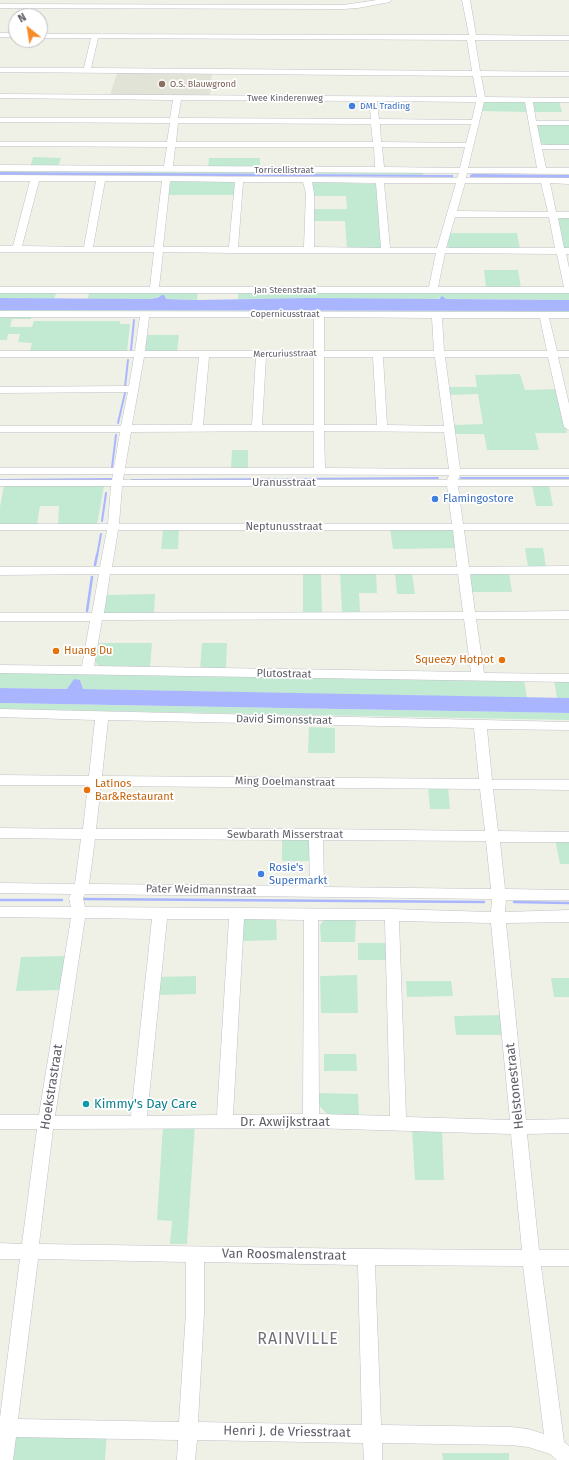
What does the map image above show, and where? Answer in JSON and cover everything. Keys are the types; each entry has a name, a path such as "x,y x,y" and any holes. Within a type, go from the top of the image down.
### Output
{"street":[{"path":"0,6 342,7 358,6 387,0"},
{"path":"434,290 441,250 461,181 462,171 481,99 470,39 473,37 466,0"},
{"path":"48,36 569,38"},
{"path":"87,71 94,36"},
{"path":"0,70 569,74"},
{"name":"Twee Kinderenweg","path":"0,96 569,100"},
{"path":"168,170 177,97"},
{"path":"373,98 380,171"},
{"path":"528,100 542,171"},
{"path":"0,120 474,122"},
{"path":"533,123 569,123"},
{"path":"0,144 470,145"},
{"path":"538,147 569,147"},
{"name":"Torricellistraat","path":"0,168 569,171"},
{"path":"0,178 569,181"},
{"path":"17,249 35,179"},
{"path":"88,249 101,179"},
{"path":"154,290 157,250 166,180"},
{"path":"233,250 239,180"},
{"path":"307,180 310,193 309,250"},
{"path":"380,181 386,250"},
{"path":"545,181 552,215 565,251 569,290"},
{"path":"452,214 569,215"},
{"path":"0,249 565,251"},
{"name":"Jan Steenstraat","path":"0,290 569,290"},
{"name":"Copernicusstraat","path":"0,314 569,315"},
{"path":"87,671 113,528 117,484 134,389 145,314"},
{"path":"319,314 320,471"},
{"path":"437,315 439,353 449,429 458,527 478,676"},
{"path":"544,315 552,354 565,390 569,427"},
{"path":"378,353 382,428"},
{"name":"Mercuriusstraat","path":"0,354 569,354"},
{"path":"197,429 204,354"},
{"path":"257,428 261,355"},
{"path":"0,390 134,389"},
{"path":"0,429 449,429"},
{"name":"Uranusstraat","path":"0,471 320,471 569,483"},
{"name":"Uranusstraat","path":"0,483 117,484 453,477 569,472"},
{"name":"Neptunusstraat","path":"0,527 569,527"},
{"path":"0,571 569,570"},
{"path":"0,616 569,615"},
{"name":"Plutostraat","path":"0,669 569,678"},
{"name":"David Simonsstraat","path":"0,713 569,726"},
{"name":"Hoekstrastraat","path":"4,1460 4,1428 46,1122 79,912 76,898 81,888 89,834 102,715"},
{"name":"Helstonestraat","path":"480,725 499,895 498,918 531,1257 562,1452"},
{"name":"Ming Doelmanstraat","path":"0,780 569,785"},
{"name":"Sewbarath Misserstraat","path":"0,833 316,834 569,837"},
{"path":"316,834 317,891"},
{"name":"Pater Weidmannstraat","path":"0,888 461,892 499,895 569,895"},
{"name":"Pater Weidmannstraat","path":"0,912 160,912 498,918 569,916"},
{"path":"138,1123 160,912"},
{"path":"225,1122 237,914"},
{"path":"311,914 311,1121"},
{"path":"392,915 398,1123"},
{"name":"Dr. Axwijkstraat","path":"0,1122 138,1123 311,1121 569,1126"},
{"name":"Van Roosmalenstraat","path":"0,1251 366,1257 569,1258"},
{"path":"186,1460 195,1312 195,1254"},
{"path":"366,1257 373,1460"},
{"name":"Henri J. de Vriesstraat","path":"4,1428 511,1436 528,1438 562,1452"}],"shaded area":[{"name":"O.S. Blauwgrond","path":"117,73 212,73 210,95 110,95"}],"green space":[{"path":"559,101 562,112 534,112 533,102"},
{"path":"484,102 525,102 528,112 480,111 482,103"},
{"path":"569,124 569,145 547,145 540,143 537,125"},
{"path":"33,157 61,158 58,167 30,167"},
{"path":"209,158 260,158 260,169 208,168"},
{"path":"0,170 423,172 423,175 0,172"},
{"path":"173,181 233,182 235,185 235,195 168,195 169,184"},
{"path":"317,182 376,184 383,246 377,249 347,249 345,221 312,221 312,209 347,209 346,196 312,196 311,184"},
{"path":"569,216 569,249 563,249 557,219 559,217"},
{"path":"450,233 517,233 520,249 452,249 447,246"},
{"path":"484,270 518,270 521,288 486,287"},
{"path":"0,291 57,291 54,299 0,298"},
{"path":"89,291 198,291 197,300 166,299 159,296 157,298 148,299 88,299"},
{"path":"238,292 569,292 569,300 446,299 439,297 439,299 238,299"},
{"path":"0,310 569,311 569,313 0,312"},
{"path":"0,315 31,316 31,319 12,319 10,327 32,327 34,321 120,321 120,324 130,324 127,352 30,351 32,343 18,342 20,334 8,334 7,340 0,340"},
{"path":"147,335 179,335 177,352 145,351"},
{"path":"520,374 525,390 558,389 567,433 535,433 539,450 487,450 484,434 453,434 452,425 483,424 478,394 449,395 448,387 477,387 475,375"},
{"path":"232,450 248,450 248,468 231,468"},
{"path":"4,485 104,486 97,525 58,525 59,506 40,506 37,524 0,524 0,507"},
{"path":"532,485 549,485 553,506 536,506"},
{"path":"390,529 452,529 454,531 458,548 393,549"},
{"path":"163,530 179,530 178,549 161,549"},
{"path":"525,548 543,548 546,567 528,567"},
{"path":"303,572 321,572 322,612 303,613"},
{"path":"340,572 376,572 377,593 359,593 360,612 342,612"},
{"path":"475,572 509,572 512,592 470,592 469,577"},
{"path":"395,573 412,573 415,594 397,594"},
{"path":"155,594 154,614 102,614 105,595"},
{"path":"98,643 152,643 150,668 100,667 95,662"},
{"path":"202,643 227,643 226,670 200,670"},
{"path":"0,672 524,679 527,698 83,689 80,680 67,689 0,688"},
{"path":"554,680 569,681 569,698 557,698"},
{"path":"0,703 569,713 569,720 0,709"},
{"path":"309,727 335,728 335,753 308,753"},
{"path":"428,786 448,786 450,809 430,809"},
{"path":"282,838 311,838 311,861 282,861"},
{"path":"569,838 569,864 560,864 555,839"},
{"path":"276,917 277,940 242,941 244,920 248,918"},
{"path":"356,917 355,942 321,942 320,926 322,922 328,918"},
{"path":"358,943 389,943 389,960 358,960"},
{"path":"66,956 62,990 16,991 21,957"},
{"path":"357,975 358,1013 321,1013 320,976"},
{"path":"196,976 196,994 158,995 159,977"},
{"path":"551,978 569,978 569,997 554,997"},
{"path":"406,981 451,981 453,996 407,997"},
{"path":"506,1015 509,1035 456,1035 454,1016"},
{"path":"324,1054 356,1054 357,1071 324,1071"},
{"path":"319,1093 358,1094 359,1116 331,1117 321,1108 318,1102"},
{"path":"195,1124 187,1244 170,1244 172,1221 157,1220 163,1125"},
{"path":"412,1129 442,1129 444,1180 415,1180"},
{"path":"107,1433 105,1460 10,1460 12,1442 16,1437"},
{"path":"442,1453 509,1453 509,1460 443,1460"}],"water":[{"path":"0,172 453,175 453,177 0,175"},
{"path":"470,175 569,175 569,178 470,177"},
{"path":"164,295 166,299 197,300 310,298 439,299 442,296 446,299 569,300 569,311 0,310 0,298 148,299 157,298"},
{"path":"74,679 80,680 83,689 569,698 569,713 0,703 0,688 67,689"}],"waterway":[{"path":"131,350 134,320"},
{"path":"125,387 128,360"},
{"path":"118,423 125,393"},
{"path":"112,467 116,435"},
{"path":"132,480 438,478"},
{"path":"461,478 569,478"},
{"path":"0,480 113,479"},
{"path":"102,521 106,493"},
{"path":"97,556 101,534"},
{"path":"95,565 97,555"},
{"path":"87,611 92,577"},
{"path":"82,899 484,902"},
{"path":"0,900 62,900"},
{"path":"514,902 569,903"}],"place":[{"name":"O.S. Blauwgrond","path":"162,84"},
{"name":"DML Trading","path":"352,106"},
{"name":"Flamingostore","path":"435,499"},
{"name":"Huang Du","path":"56,651"},
{"name":"Squeezy Hotpot","path":"502,660"},
{"name":"Latinos Bar&Restaurant","path":"87,790"},
{"name":"Rosie's Supermarkt","path":"261,874"},
{"name":"Kimmy's Day Care","path":"86,1104"}],"district":[{"name":"RAINVILLE","path":"298,1340"}]}
